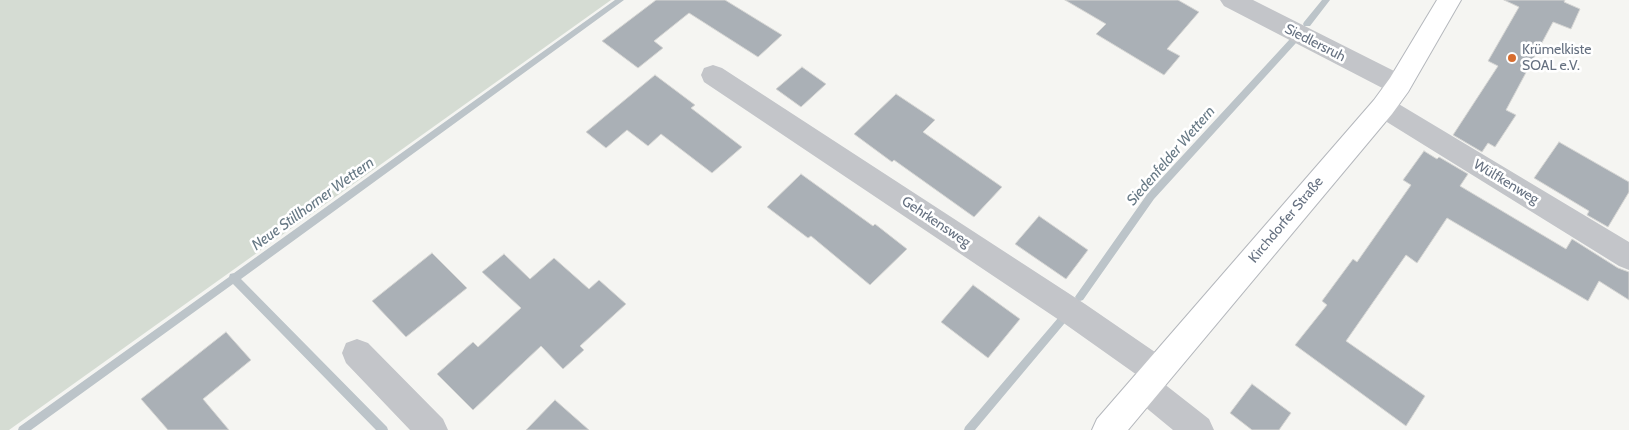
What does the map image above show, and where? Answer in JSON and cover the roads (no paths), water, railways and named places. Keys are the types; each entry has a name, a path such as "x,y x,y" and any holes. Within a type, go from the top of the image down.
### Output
{"street":[{"name":"Siedlersruh","path":"1232,0 1391,96"},
{"name":"Kirchdorfer Straße","path":"1108,430 1391,96 1449,0"},
{"name":"Gehrkensweg","path":"713,75 1075,314 1151,379 1198,430"},
{"name":"Wülfkenweg","path":"1391,96 1629,257"},
{"path":"357,353 432,430"}],"waterway":[{"name":"Neue Stillhorner Wettern","path":"234,278 620,0"},
{"name":"Siedenfelder Wettern","path":"1307,24 1326,0"},
{"name":"Siedenfelder Wettern","path":"1080,297 1151,196 1293,41"},
{"name":"Neue Stillhorner Wettern","path":"23,430 234,278"},
{"path":"234,278 383,430"},
{"name":"Siedenfelder Wettern","path":"969,430 1061,321"}],"place":[{"name":"Krümelkiste SOAL e.V.","path":"1512,58"}]}
